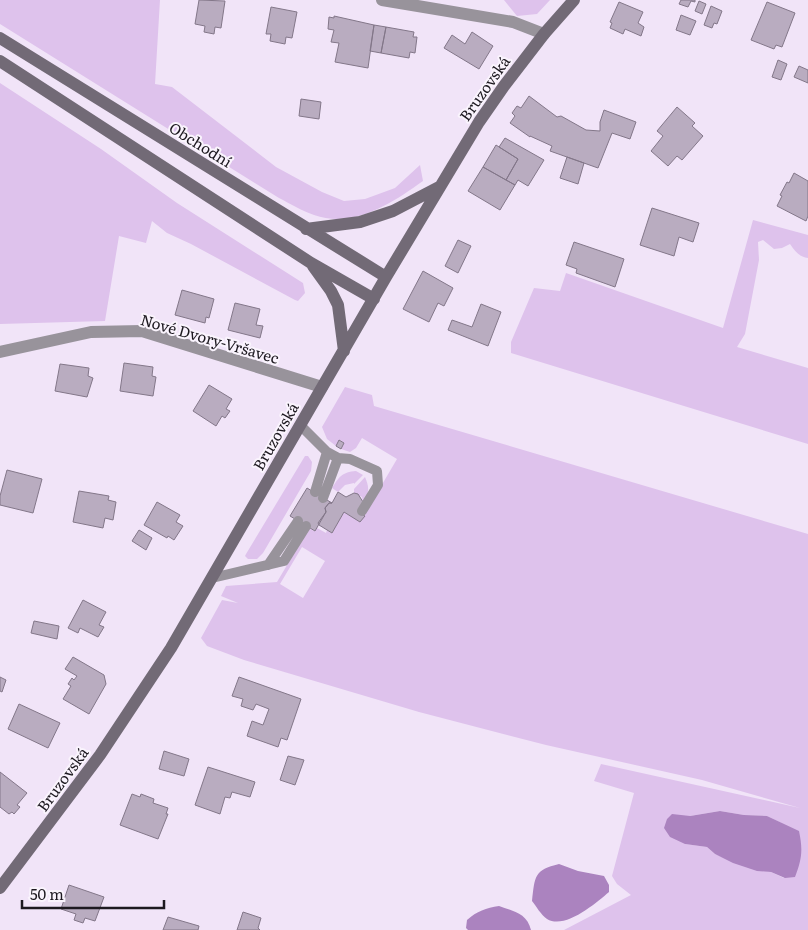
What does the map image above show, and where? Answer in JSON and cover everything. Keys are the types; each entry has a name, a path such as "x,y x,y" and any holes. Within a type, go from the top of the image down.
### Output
{"main road":[{"name":"Bruzovská","path":"0,888 100,755 170,648 386,277 479,122 544,34 574,0"},
{"name":"Obchodní","path":"0,38 386,277"},
{"path":"0,61 311,263 374,299"},
{"path":"306,229 360,222 393,211 439,187"},
{"path":"311,263 331,291 338,305 344,351"}],"street":[{"path":"382,0 513,22 544,34"},
{"name":"Nové Dvory-Vršavec","path":"0,352 91,332 142,331 322,387"}],"lane":[{"path":"300,425 327,452 338,458 350,459 377,471 378,485 362,511"},
{"path":"327,452 319,495 338,458"},
{"path":"212,578 284,561 302,523"}],"shaded area":[{"path":"0,0 160,0 155,84 172,87 276,167 322,192 344,201 365,199 395,188 420,165 423,181 399,198 372,212 358,216 344,219 329,218 305,212 279,198 0,24"},
{"path":"504,0 550,0 537,14 517,16"},
{"path":"0,83 101,149 177,203 303,283 305,293 298,301 295,300 167,233 152,221 146,243 119,236 105,321 0,324"},
{"path":"753,220 808,235 808,258 800,255 790,244 774,249 763,240 758,242 759,260 745,334 737,347 808,368 808,444 511,353 511,342 534,288 560,291 566,273 723,328"},
{"path":"345,387 372,395 374,406 808,534 808,930 564,930 631,895 617,884 612,876 634,793 594,781 601,764 800,808 702,780 546,745 419,712 244,660 207,646 201,638 222,600 238,603 221,596 226,586 277,582 309,528 314,531 317,528 326,533 327,530 332,533 344,512 360,522 397,459 362,438 356,448 350,452 341,449 344,443 340,440 336,446 327,439 322,427","holes":["302,547 325,561 303,598 280,584","720,811 767,816 781,823 784,878 771,872 746,867 715,854 707,847 685,844 690,816"]},
{"path":"305,456 308,456 312,462 311,471 263,553 257,559 248,559 245,556 246,554"},
{"path":"356,471 363,475 354,484 345,485 338,492 332,488 341,476"},
{"path":"365,477 368,489 367,496 363,502 362,497 354,493 354,489"},
{"path":"720,811 767,816 799,831 801,854 795,877 785,878 771,872 757,871 733,863 715,854 707,847 685,844 670,837 664,828 667,819 672,814 690,816"},
{"path":"559,864 578,871 604,876 609,885 609,892 580,914 571,918 562,921 547,919 532,901 535,880 540,872"},
{"path":"499,906 523,916 531,930 468,930 466,928 467,920 474,914"}],"building":[{"path":"199,0 225,1 221,28 215,27 214,34 204,32 205,26 195,24"},
{"path":"681,0 695,0 695,2 691,1 688,7 679,4"},
{"path":"699,1 706,4 702,14 695,11"},
{"path":"619,2 643,12 638,23 644,27 641,36 625,29 623,34 610,28 612,23 610,22"},
{"path":"767,2 795,13 782,47 776,45 774,49 751,40"},
{"path":"711,6 722,11 717,24 714,23 712,28 704,25"},
{"path":"271,7 297,12 292,38 286,37 285,44 270,41 271,34 266,34"},
{"path":"681,15 696,21 690,35 676,30"},
{"path":"334,16 374,25 368,68 335,62 339,43 331,42 334,30 328,29 329,17 334,18"},
{"path":"374,25 386,27 381,53 370,51"},
{"path":"386,27 414,32 413,37 417,37 415,53 410,52 409,58 381,53"},
{"path":"472,32 493,46 479,69 444,48 452,35 465,44"},
{"path":"778,60 787,64 781,80 772,77"},
{"path":"799,66 808,70 808,83 794,77"},
{"path":"529,96 557,117 561,116 586,130 600,131 600,122 604,110 636,122 630,139 612,133 598,168 550,151 552,146 530,137 510,123 515,116 512,113 517,106 521,108"},
{"path":"301,99 321,102 319,119 299,116"},
{"path":"677,107 695,123 692,126 703,136 682,160 677,156 668,166 651,151 663,136 657,131"},
{"path":"505,138 544,160 528,186 518,180 515,185 506,180 518,159 499,147"},
{"path":"496,145 518,159 506,180 483,167"},
{"path":"567,157 584,163 578,184 560,178"},
{"path":"483,167 515,185 500,210 468,191"},
{"path":"794,173 808,181 808,216 806,221 777,206 782,196 780,195"},
{"path":"652,208 699,223 693,242 679,237 674,256 640,245"},
{"path":"458,240 471,246 458,273 445,266"},
{"path":"574,242 624,259 615,287 576,273 577,269 566,265"},
{"path":"423,271 453,288 444,306 438,303 429,322 403,309"},
{"path":"182,290 214,299 209,318 206,317 205,323 175,315"},
{"path":"235,303 260,309 256,325 263,326 260,338 228,330"},
{"path":"481,304 501,312 488,346 448,330 452,320 472,327"},
{"path":"124,363 153,367 152,376 156,377 153,396 120,391"},
{"path":"60,364 89,368 88,376 93,378 87,397 55,391"},
{"path":"209,385 232,399 226,409 230,411 225,418 222,416 216,426 193,411"},
{"path":"339,440 344,443 341,449 336,446"},
{"path":"7,470 42,479 33,513 0,505 0,496"},
{"path":"307,488 332,503 329,503 325,508 326,512 315,531 290,516"},
{"path":"79,491 109,496 108,500 116,502 113,520 105,518 103,528 73,522"},
{"path":"338,492 346,497 354,493 358,494 363,502 358,512 365,516 360,522 344,512 332,533 318,523 326,512 325,508 329,503 332,503"},
{"path":"157,502 180,515 176,522 183,526 174,540 144,525"},
{"path":"139,530 152,538 146,550 132,541"},
{"path":"83,600 106,612 99,625 104,627 98,637 80,628 78,633 68,628"},
{"path":"34,621 59,626 57,639 31,633"},
{"path":"73,657 104,675 106,684 89,714 63,699 71,686 68,684 72,678 74,680 77,676 65,669"},
{"path":"0,677 6,680 2,692 0,691"},
{"path":"239,677 301,699 287,740 281,738 278,747 247,736 252,721 263,725 269,709 256,704 253,710 241,706 243,699 232,696"},
{"path":"19,704 60,723 48,748 8,729"},
{"path":"164,751 189,759 184,776 159,769"},
{"path":"288,756 304,760 295,785 280,780"},
{"path":"208,767 255,782 250,797 232,792 230,798 225,797 220,814 195,805"},
{"path":"0,772 27,793 17,805 20,807 14,814 12,812 9,814 0,807"},
{"path":"132,794 140,797 141,794 154,799 153,803 168,808 166,814 168,814 158,839 120,825"},
{"path":"69,885 104,897 95,921 85,918 83,923 74,920 76,914 61,909"},
{"path":"243,912 261,918 258,928 260,930 237,930"},
{"path":"168,917 199,926 198,930 163,930"}]}
